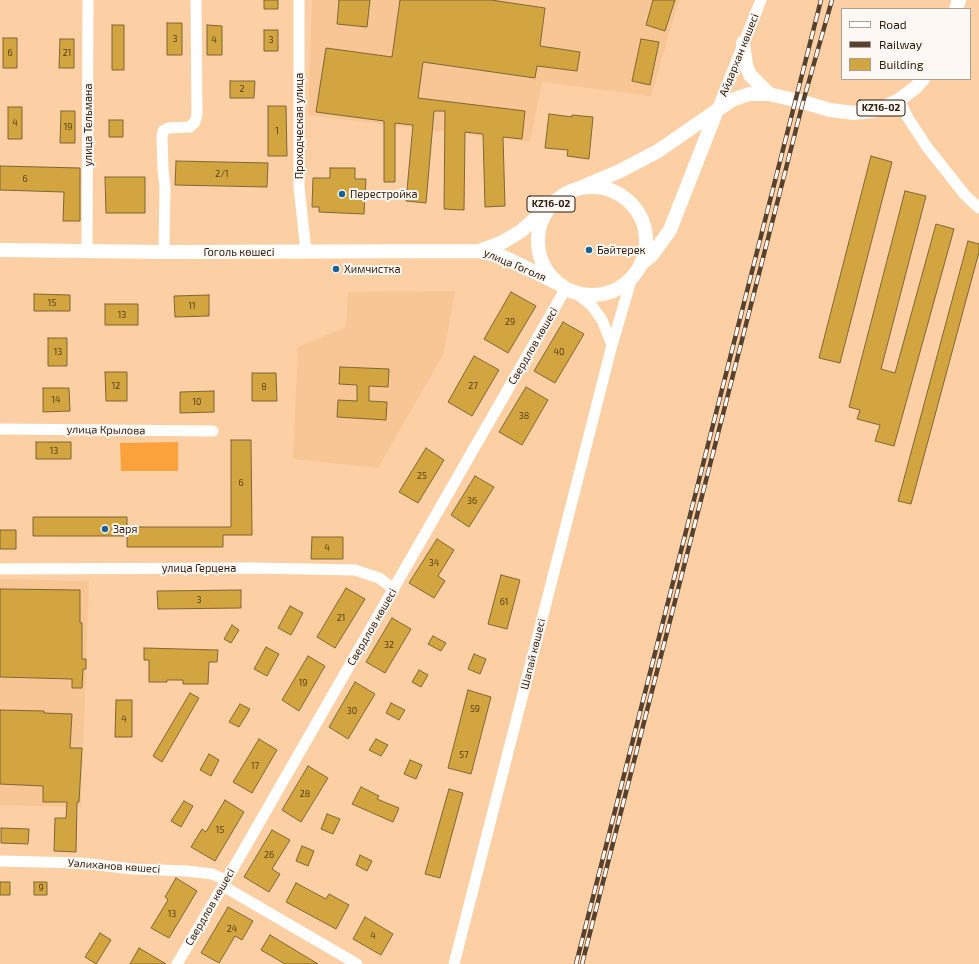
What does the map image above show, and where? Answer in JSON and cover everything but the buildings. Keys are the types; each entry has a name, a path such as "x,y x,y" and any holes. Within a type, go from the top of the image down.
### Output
{"main road":[{"path":"743,43 746,64 750,75 769,94"},
{"name":"KZ16-02","path":"717,110 670,230 652,255 641,265 632,277 615,290 595,295 566,288 544,267 538,247 539,226 548,208 563,194 620,171 658,151 717,110 732,100 749,94 769,94 830,110 855,113 877,110 899,100 916,87 922,80"},
{"name":"KZ16-02","path":"582,187 593,186 613,191 631,203 642,220 646,235 645,250 641,265"},
{"name":"улица Гоголя","path":"479,251 503,242 521,231 548,208"},
{"name":"Гоголь көшесі","path":"0,250 164,252 479,251"},
{"name":"улица Гоголя","path":"479,251 504,257 566,288"}],"street":[{"name":"улица Тельмана","path":"87,250 88,0"},
{"path":"164,252 165,186 162,137 163,131 168,128 190,127 195,122 197,114 196,0"},
{"name":"Проходческая улица","path":"299,0 299,188 306,251"},
{"name":"Айдархан көшесі","path":"717,110 761,0"},
{"path":"899,100 908,118 927,147 965,195 979,208"},
{"name":"Шапай көшесі","path":"454,964 612,345 632,277"},
{"path":"566,288 592,306 602,320 612,345"},
{"name":"Свердлов көшесі","path":"177,964 566,288"},
{"name":"улица Крылова","path":"0,429 212,431"},
{"name":"улица Герцена","path":"0,568 255,568 355,570 379,578 394,589"},
{"name":"Уәлиханов көшесі","path":"0,861 81,862 133,869 187,871 212,874 224,883 357,964"}],"shaded area":[{"path":"312,0 679,0 651,96 542,82 530,142 308,115"},
{"path":"455,291 444,353 378,468 293,459 298,347 346,327 348,292"},
{"path":"178,442 178,471 121,471 120,443"},
{"path":"0,579 89,581 81,807 0,805"}],"railway":[{"path":"576,964 821,0"},
{"path":"582,964 803,102 832,0"}],"place":[{"name":"Перестройка","path":"342,194"},
{"name":"Бәйтерек","path":"589,250"},
{"name":"Химчистка","path":"336,269"},
{"name":"Заря","path":"105,529"}]}
